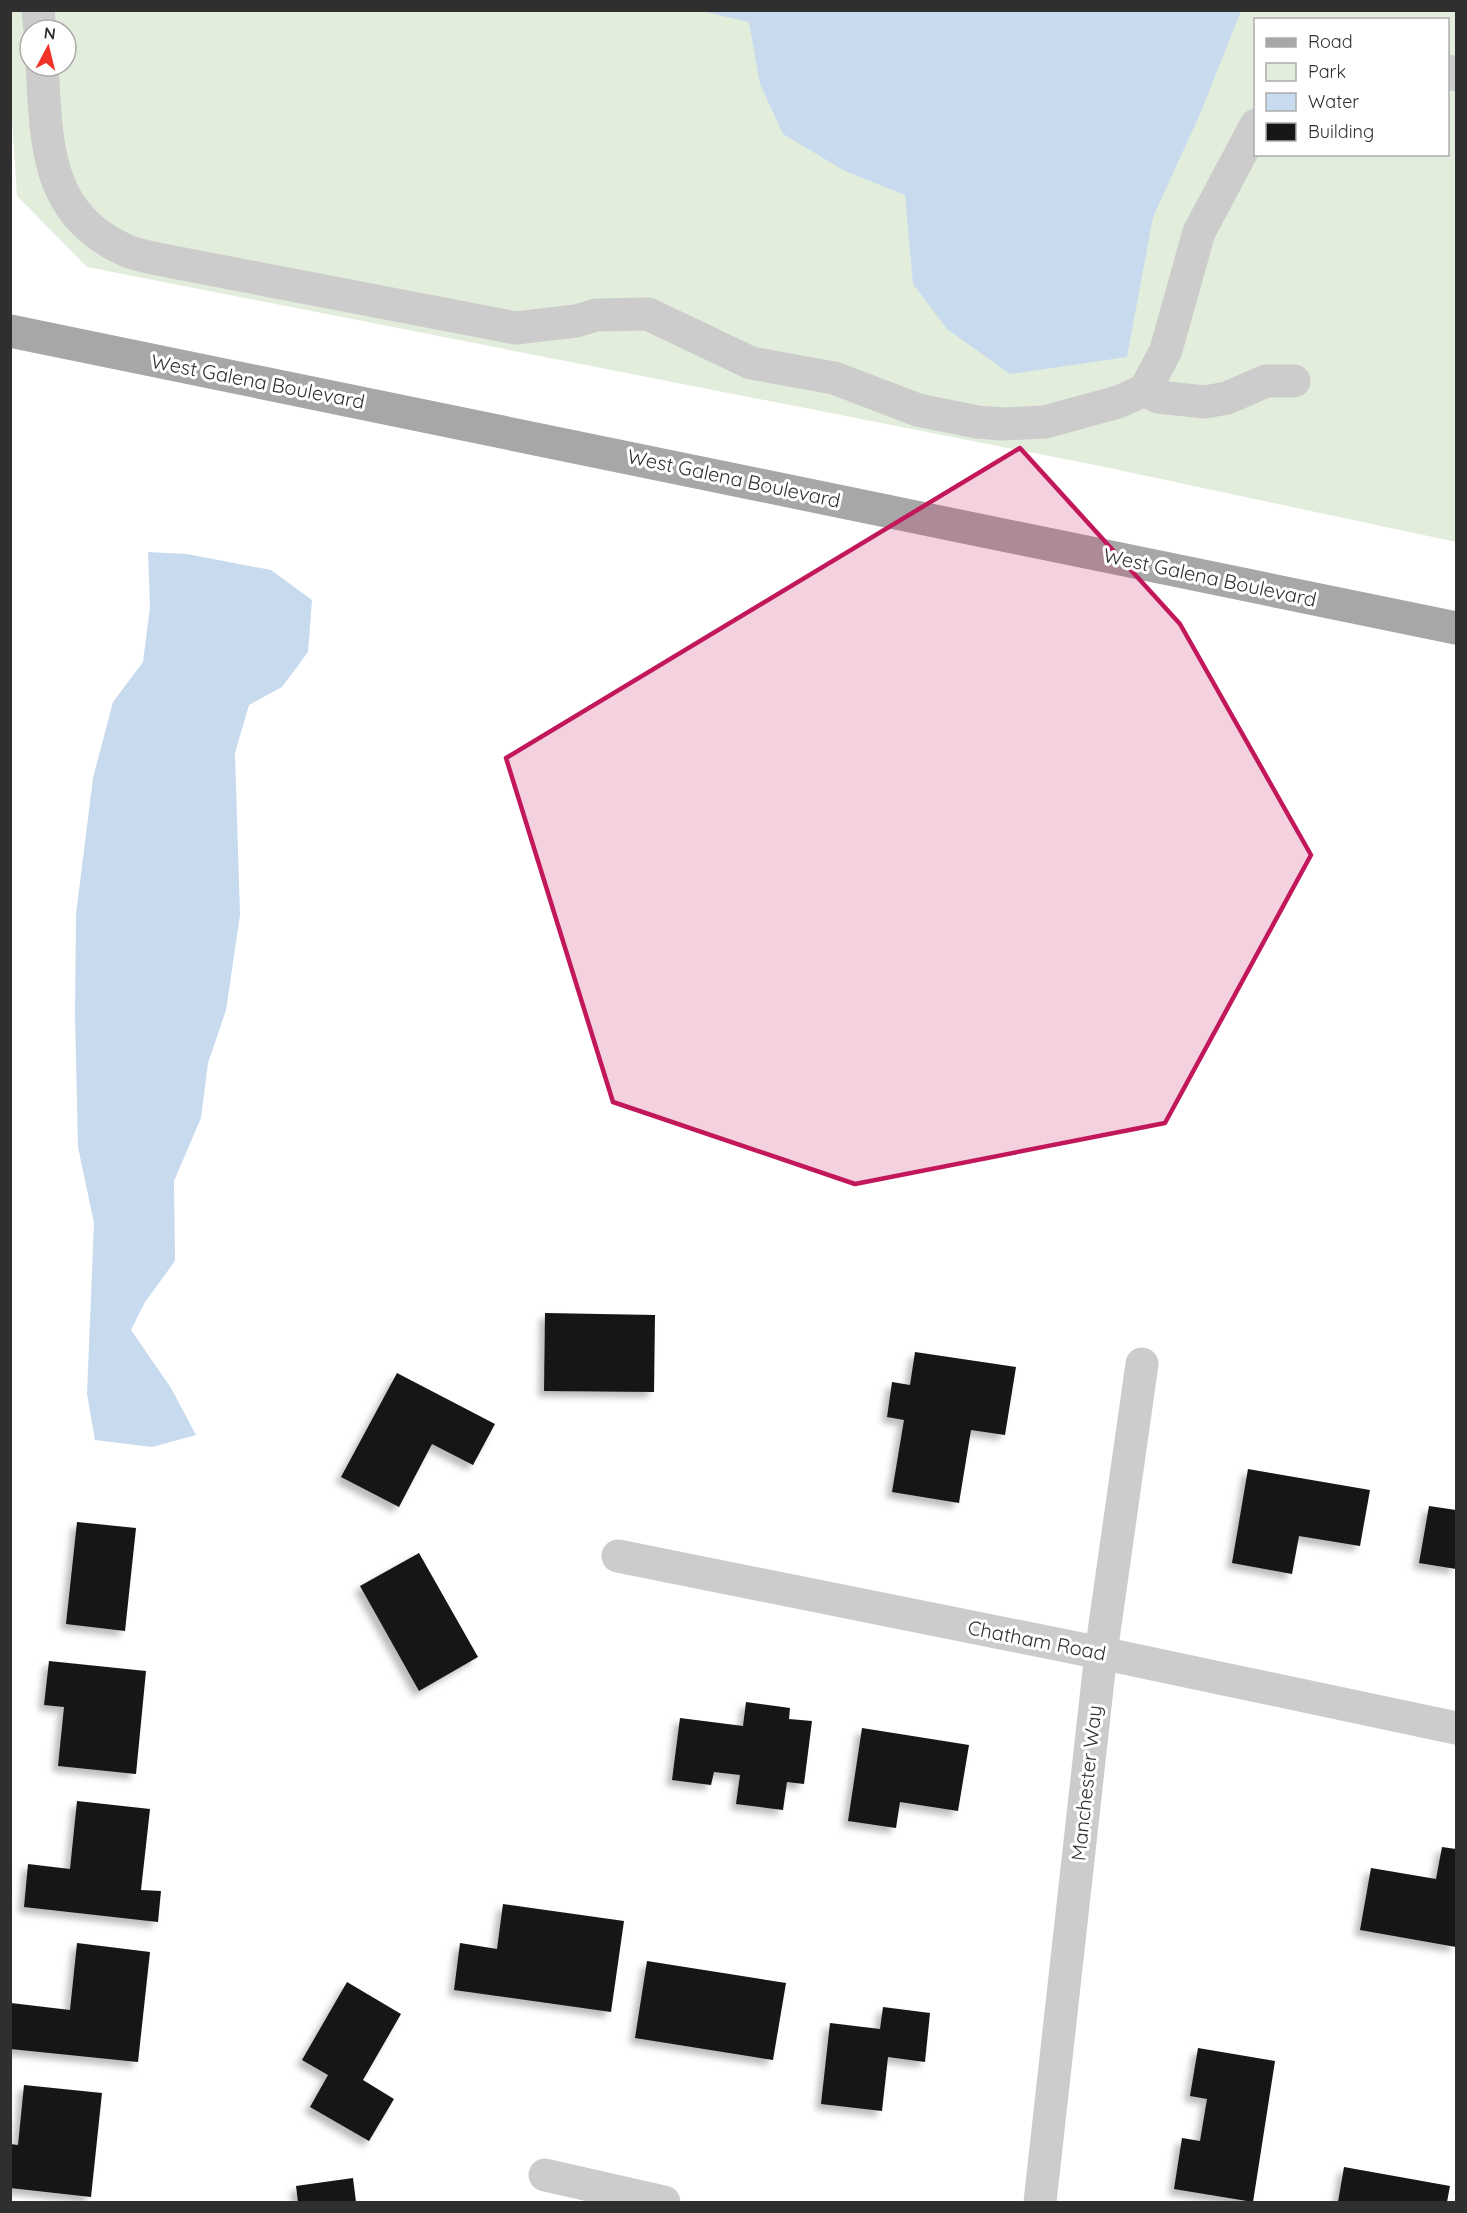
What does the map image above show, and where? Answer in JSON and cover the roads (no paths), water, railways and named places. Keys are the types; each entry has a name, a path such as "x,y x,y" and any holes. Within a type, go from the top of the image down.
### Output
{"main road":[{"name":"West Galena Boulevard","path":"10,331 1456,628"}],"street":[{"path":"43,78 48,146 63,196 79,219 105,239 126,251 516,328 576,321 596,315 648,314 751,363 834,378 918,410 977,422 1003,424 1045,422 1119,402 1145,390 1166,350 1199,231 1254,129"},
{"path":"1145,390 1158,397 1205,402 1227,398 1266,381 1294,381"},
{"name":"Manchester Way","path":"1040,2202 1101,1653 1142,1364"},
{"name":"Chatham Road","path":"618,1556 1101,1653 1456,1728"},
{"path":"545,2175 664,2202"}],"water":[{"path":"701,11 1241,11 1200,114 1153,217 1127,357 1010,374 947,329 913,284 905,195 845,171 783,134 760,84 749,22"},
{"path":"148,552 187,554 271,570 312,600 308,652 282,687 249,705 235,753 240,915 226,1010 208,1063 201,1118 174,1181 175,1261 145,1302 131,1330 171,1388 196,1435 152,1447 95,1440 87,1394 94,1223 78,1147 75,1013 76,914 93,778 113,702 143,662 150,607"}]}
